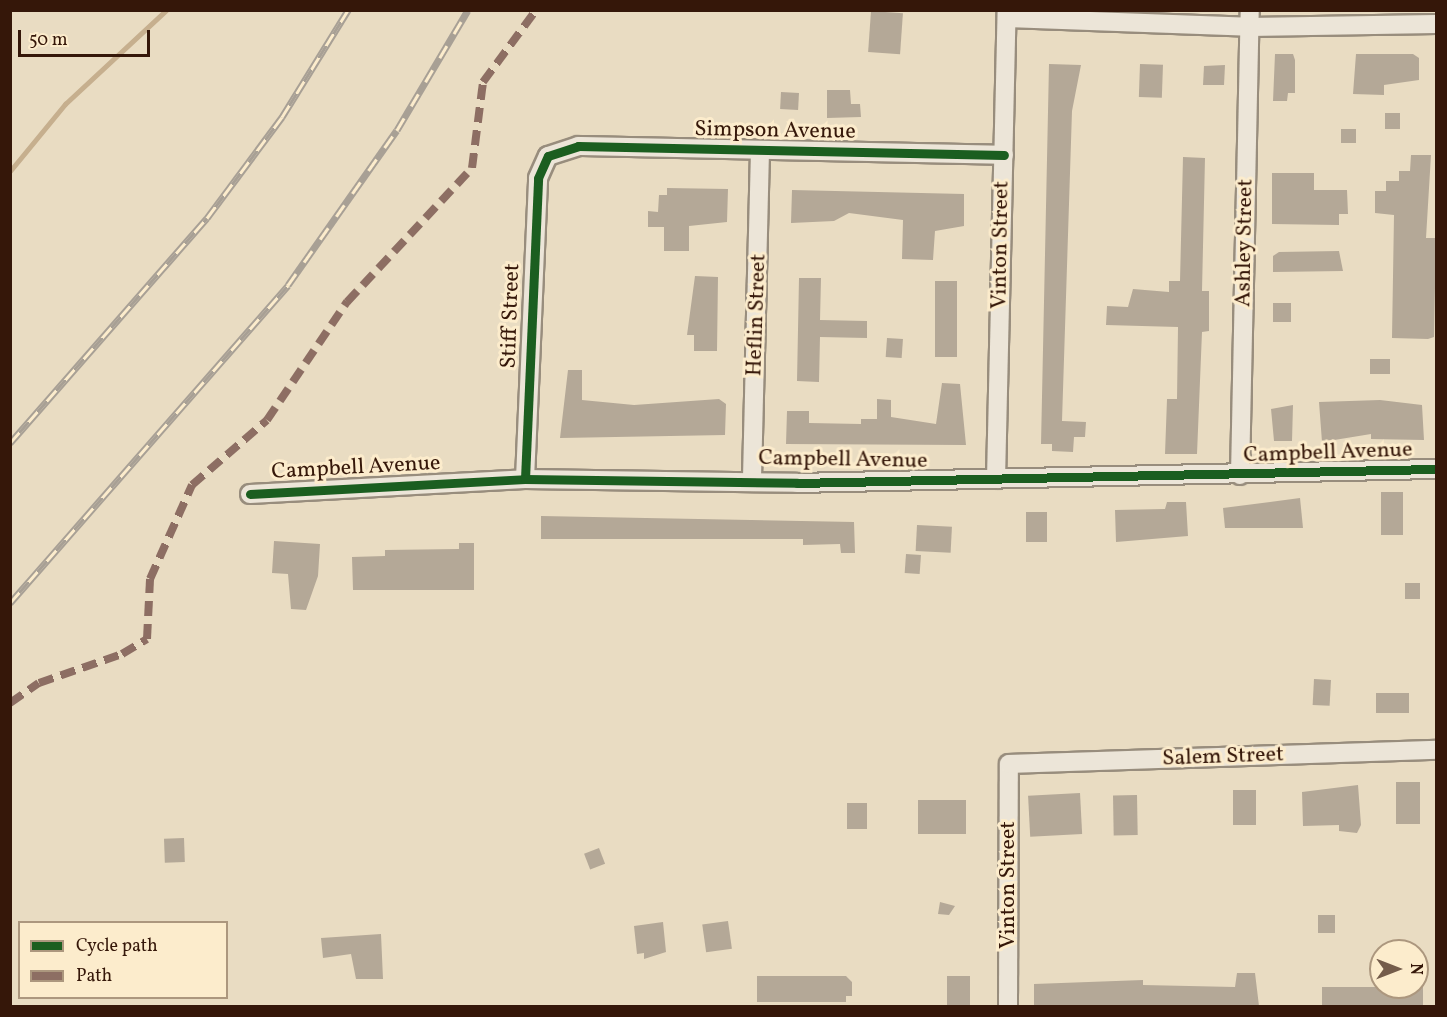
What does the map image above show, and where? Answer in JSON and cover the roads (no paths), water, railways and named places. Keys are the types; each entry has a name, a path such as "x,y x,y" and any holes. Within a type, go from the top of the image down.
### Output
{"street":[{"path":"1007,14 1437,24"},
{"name":"Vinton Street","path":"996,479 1007,14"},
{"name":"Ashley Street","path":"1240,475 1250,19"},
{"name":"Simpson Avenue","path":"548,156 578,146 1004,155"},
{"name":"Heflin Street","path":"752,478 760,151"},
{"name":"Stiff Street","path":"525,479 538,178 548,156"},
{"name":"Campbell Avenue","path":"250,494 525,479 752,478 798,483 1437,469"},
{"name":"Salem Street","path":"1009,764 1437,750"},
{"name":"Vinton Street","path":"1008,1006 1009,764"}],"waterway":[{"path":"10,171 65,104 166,10"}],"railway":[{"path":"10,443 207,218 282,117 348,10"},
{"path":"10,603 288,285 397,130 468,10"}]}
